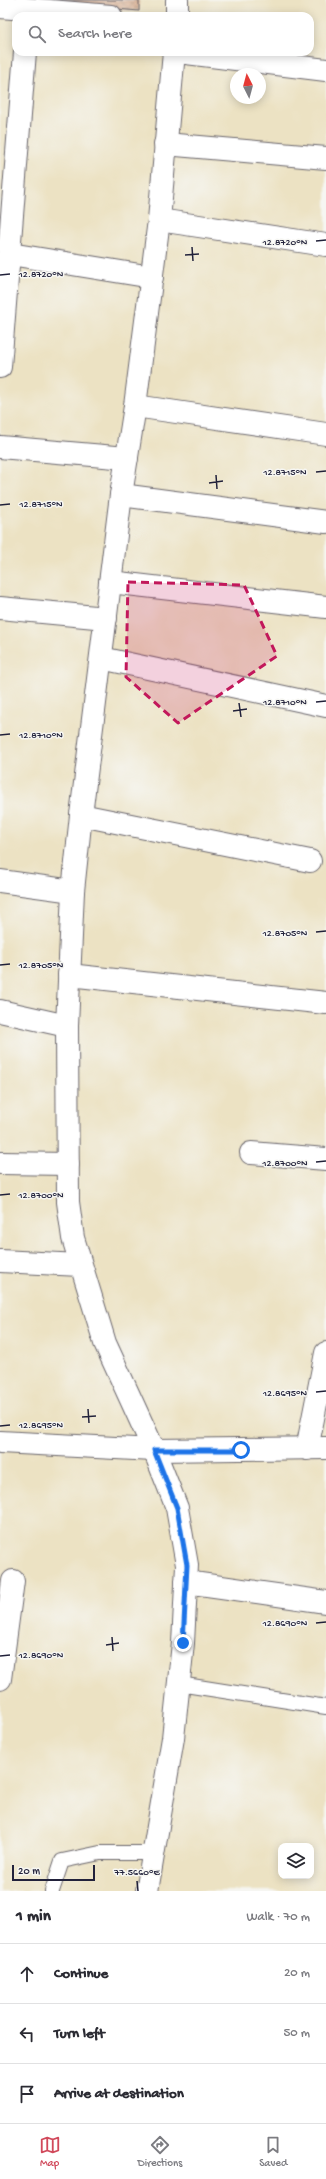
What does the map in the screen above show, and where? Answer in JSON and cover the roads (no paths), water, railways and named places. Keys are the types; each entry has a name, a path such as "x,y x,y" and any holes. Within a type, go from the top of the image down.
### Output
{"street":[{"path":"177,0 177,12"},
{"path":"0,7 28,12"},
{"path":"0,367 25,56"},
{"path":"147,1891 174,1738 187,1565 177,1508 154,1450 105,1343 73,1238 68,1202 66,1026 73,891 81,815 120,495 135,406 159,220 174,56"},
{"path":"211,56 326,70"},
{"path":"165,144 326,158"},
{"path":"159,220 326,246"},
{"path":"10,254 152,277"},
{"path":"135,406 326,434"},
{"path":"0,447 127,458"},
{"path":"120,495 326,522"},
{"path":"110,582 326,607"},
{"path":"0,608 106,618"},
{"path":"101,658 326,706"},
{"path":"81,815 310,861"},
{"path":"0,881 73,891"},
{"path":"69,975 326,1003"},
{"path":"0,1011 66,1026"},
{"path":"251,1152 326,1159"},
{"path":"0,1163 68,1164"},
{"path":"0,1261 80,1265"},
{"path":"0,1442 154,1450 316,1448 326,1353"},
{"path":"0,1679 13,1581"},
{"path":"186,1582 326,1602"}],"lane":[{"path":"179,1684 326,1707"},
{"path":"52,1891 62,1861 100,1853 154,1853"}]}
